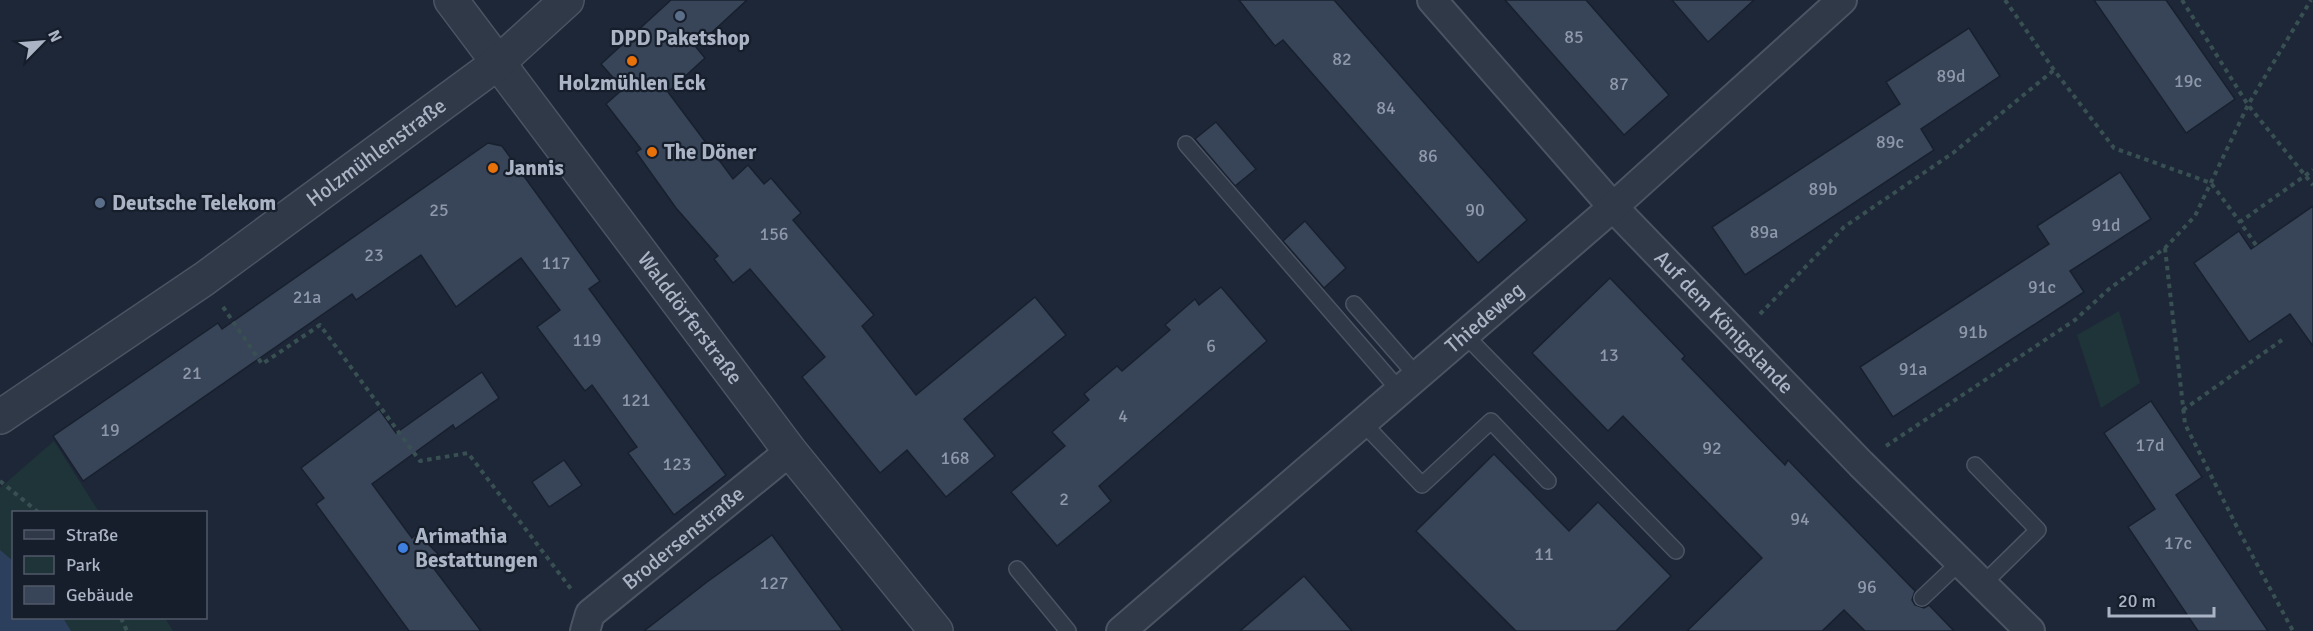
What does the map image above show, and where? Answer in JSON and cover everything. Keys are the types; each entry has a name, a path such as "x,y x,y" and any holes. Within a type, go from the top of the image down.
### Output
{"street":[{"name":"Walddörferstraße","path":"451,0 790,451 936,631"},
{"name":"Holzmühlenstraße","path":"0,417 204,279 499,62 567,0"},
{"name":"Auf dem Königslande","path":"1432,0 1613,207 1861,464 2030,631"},
{"name":"Thiedeweg","path":"1121,631 1613,207 1842,0"},
{"name":"Brodersenstraße","path":"587,622 790,451"}],"lane":[{"path":"1186,144 1408,384"},
{"path":"1354,304 1408,384"},
{"path":"1465,334 1676,551"},
{"path":"1363,423 1422,485 1491,421 1548,481"},
{"path":"1975,465 2038,530 1983,584"},
{"path":"1922,598 1960,562"},
{"path":"1017,569 1068,631"}],"path":[{"path":"2005,0 2054,70 2114,148 2211,183 2256,245"},
{"path":"2182,0 2248,105 2313,185"},
{"path":"1861,464 2075,320 2109,290 2165,248 2195,216 2248,105 2310,0"},
{"path":"1738,336 1844,227 1953,153 2054,70"},
{"path":"2240,222 2313,170"},
{"path":"2165,248 2185,424 2293,631"},
{"path":"204,279 262,364 321,325 420,461 468,453 587,622"},
{"path":"2183,410 2282,340"},
{"path":"0,481 36,511"}],"green space":[{"path":"2119,311 2140,383 2101,408 2077,335"},
{"path":"54,441 98,511 12,511 12,619 166,619 173,631 0,631 0,488"}],"water":[{"path":"0,550 12,560 12,619 64,619 71,631 0,631"}],"building":[{"path":"671,0 747,0 696,47 705,58 668,92 733,179 748,165 764,184 771,178 801,213 793,220 874,315 862,326 916,395 1035,297 1066,335 964,419 995,456 946,497 907,450 880,473 802,377 825,357 750,269 733,283 714,259 718,256 676,208 636,152 641,149 606,104 623,89 601,64"},
{"path":"1239,0 1334,0 1527,220 1478,263 1283,40 1275,46"},
{"path":"1505,0 1586,0 1669,95 1624,135"},
{"path":"1672,0 1754,0 1708,42"},
{"path":"2094,0 2166,0 2235,99 2186,133"},
{"path":"1969,28 2000,76 1921,129 1934,150 1745,275 1712,227 1900,104 1886,82"},
{"path":"1216,122 1256,169 1235,186 1195,139"},
{"path":"488,143 502,146 600,281 589,289 726,475 674,515 628,453 637,447 592,385 585,391 537,327 560,310 521,258 456,307 421,255 356,300 352,294 83,481 53,436 218,323 222,329"},
{"path":"2120,172 2151,219 2070,271 2084,292 1893,417 1860,367 2049,244 2037,226"},
{"path":"2313,206 2313,346 2290,314 2249,342 2194,263 2239,231 2251,249"},
{"path":"1305,221 1346,268 1324,288 1283,241"},
{"path":"1610,278 1685,356 1682,359 1785,465 1788,460 1915,591 1912,600 1915,605 1924,608 1929,605 1954,631 1865,631 1844,610 1822,631 1687,631 1762,558 1623,416 1608,431 1532,353"},
{"path":"1221,287 1267,341 1099,486 1111,501 1057,546 1011,492 1065,446 1052,432 1089,400 1084,394 1117,366 1122,371 1170,330 1165,325 1195,299 1199,305"},
{"path":"482,372 499,398 455,429 453,425 372,484 412,538 417,533 438,554 429,562 481,631 409,631 316,504 324,498 301,468 379,409 396,433"},
{"path":"2151,401 2202,477 2176,495 2268,631 2198,631 2128,527 2155,509 2104,433"},
{"path":"1494,454 1569,531 1598,502 1671,576 1616,631 1516,631 1416,531"},
{"path":"564,460 582,485 549,507 532,482"},
{"path":"772,535 843,631 644,631 707,582"},
{"path":"1304,576 1352,631 1240,631"}],"place":[{"name":"DPD Paketshop","path":"680,16"},
{"name":"Holzmühlen Eck","path":"632,61"},
{"name":"The Döner","path":"652,152"},
{"name":"Jannis","path":"493,168"},
{"name":"Deutsche Telekom","path":"100,203"},
{"name":"Arimathia Bestattungen","path":"403,548"}]}
